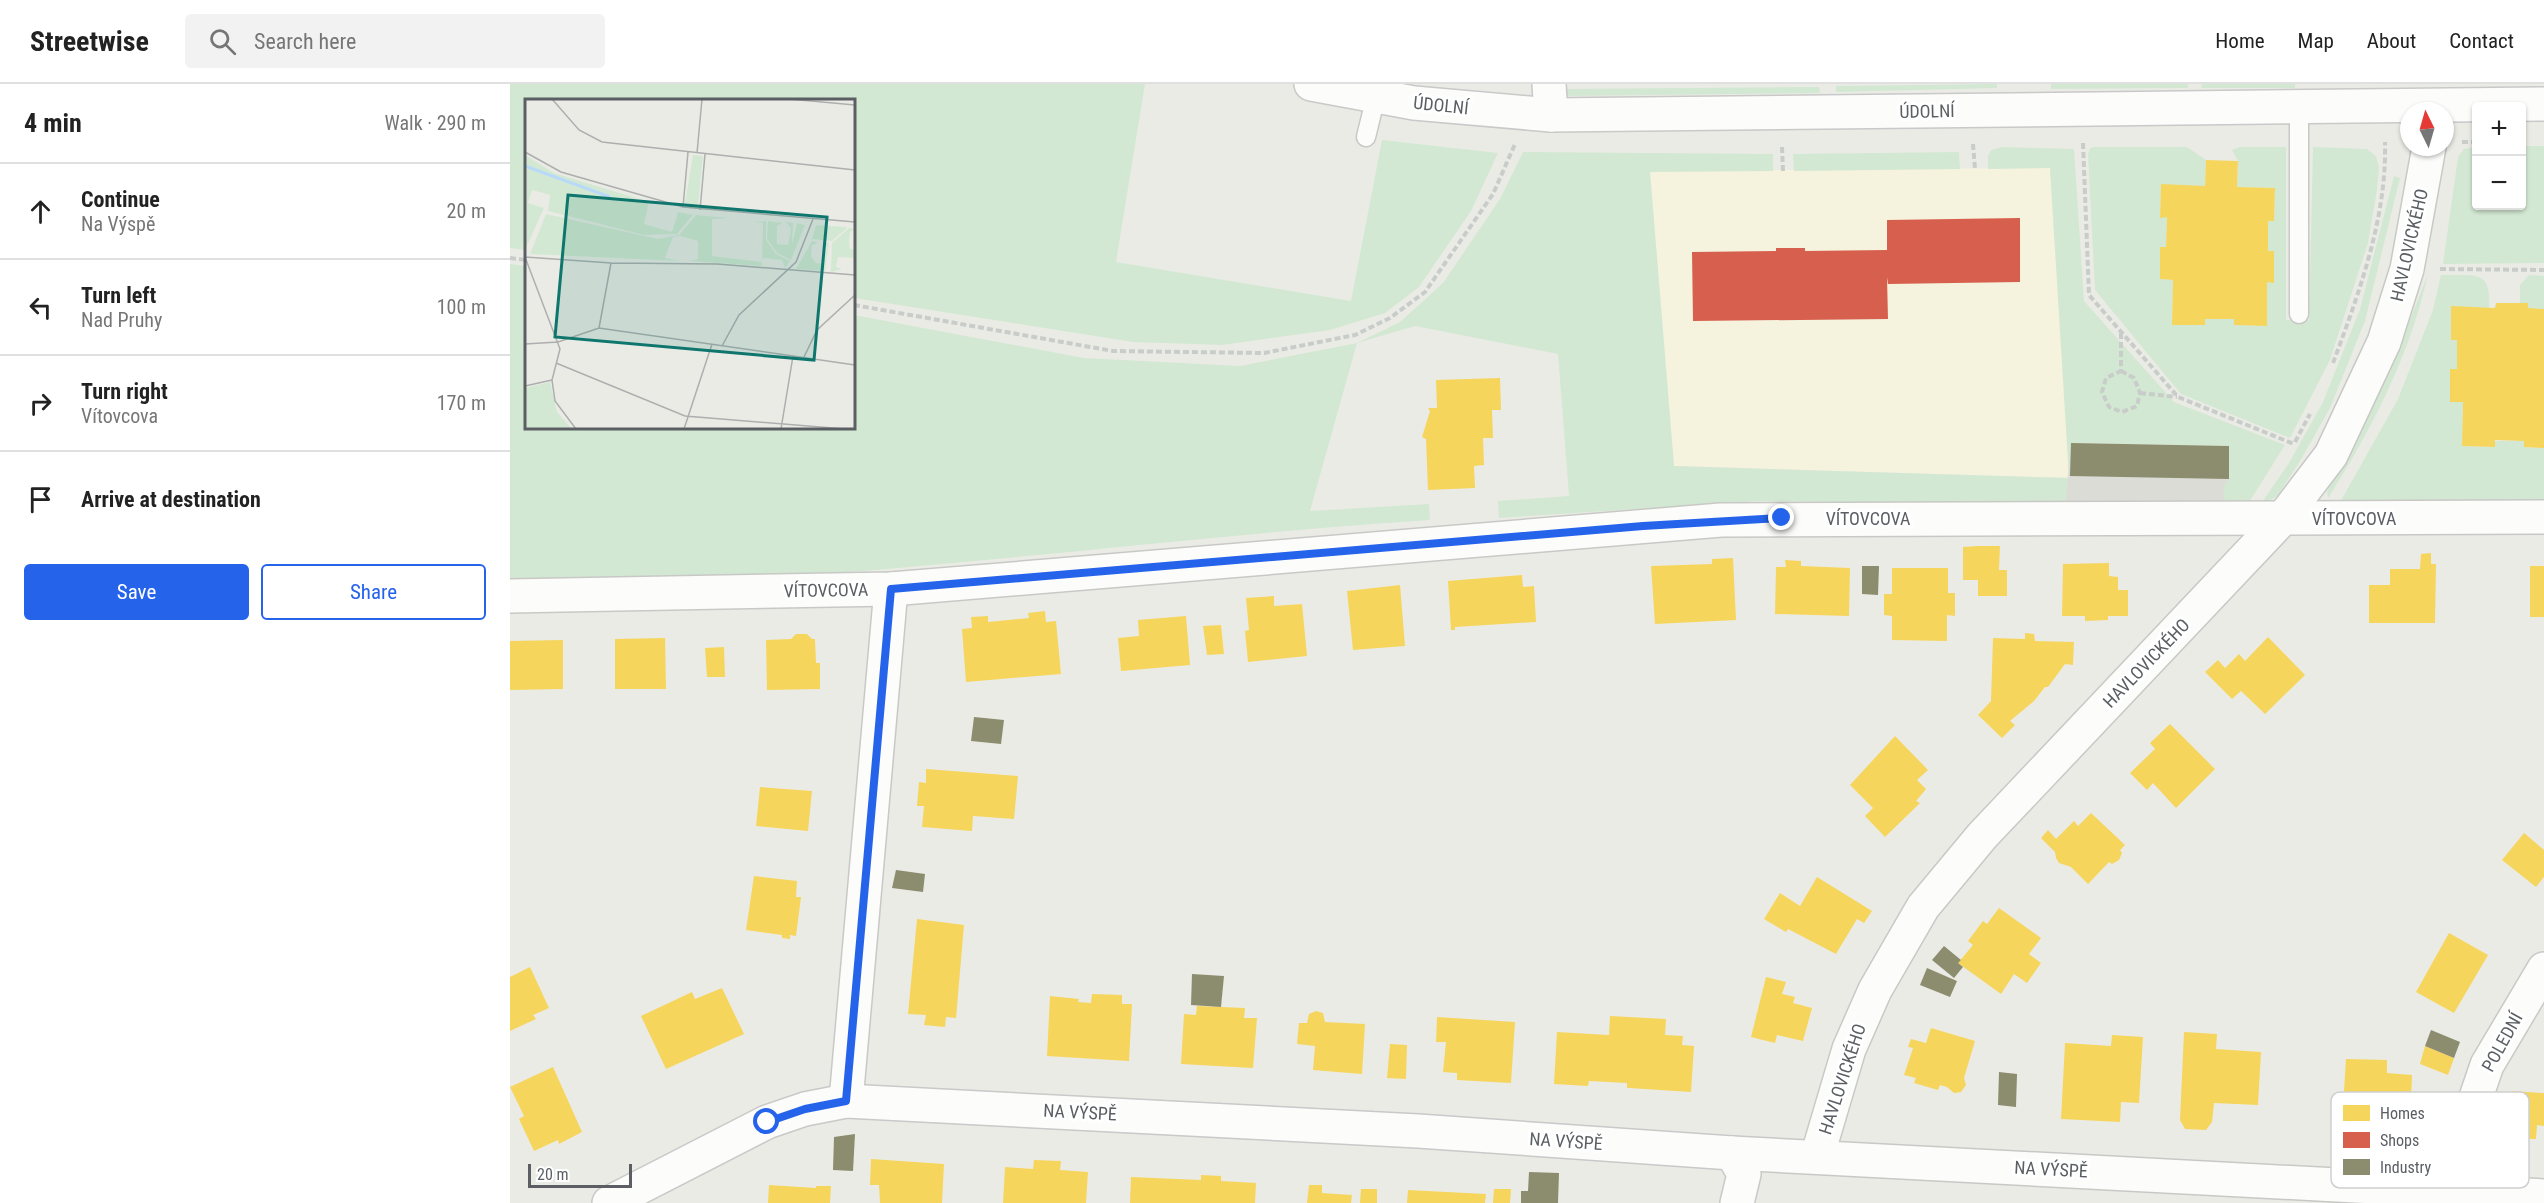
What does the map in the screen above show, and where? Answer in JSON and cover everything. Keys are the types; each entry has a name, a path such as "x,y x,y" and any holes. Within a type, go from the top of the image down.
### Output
{"street":[{"name":"ÚDOLNÍ","path":"1311,84 1376,96 1414,94 1543,104 2081,109 2400,108"},
{"name":"ÚDOLNÍ","path":"2454,107 2544,104"},
{"name":"HAVLOVICKÉHO","path":"1817,1157 1849,1049 1875,990 1923,907 1982,836 2283,518 2331,455 2384,342 2439,156"},
{"name":"VÍTOVCOVA","path":"510,596 891,589 1721,520 2544,517"},
{"path":"846,1101 891,589"},
{"name":"POLEDNÍ","path":"2478,1092 2487,1065 2544,969"},
{"name":"NA VÝSPĚ","path":"609,1203 767,1122 805,1109 846,1101 1418,1131 2372,1194 2461,1191 2544,1196"},
{"path":"1732,1153 1744,1174 1737,1203"}],"lane":[{"path":"1366,137 1376,96"},
{"path":"2299,107 2299,314"}],"path":[{"path":"855,305 1113,351 1264,353 1355,335 1390,318 1425,292 1493,194 1543,104"},
{"path":"2081,109 2089,295 2178,397"},
{"path":"1973,141 1975,169"},
{"path":"2332,366 2367,262 2382,198 2385,142"},
{"path":"2454,144 2472,142"},
{"path":"1782,144 1783,171"},
{"path":"510,258 525,260"},
{"path":"2435,269 2544,270"},
{"path":"2121,332 2121,371"},
{"path":"2121,371 2134,378 2140,393 2137,405 2122,412 2109,407 2102,392 2106,378 2121,371"},
{"path":"2140,393 2178,397 2294,444 2314,405"}],"shaded area":[{"path":"2050,168 2070,478 1674,466 1650,171"},
{"path":"2071,443 2229,446 2229,479 2225,503 2065,505"}],"green space":[{"path":"510,84 1145,84 1116,262 1351,301 1382,140 1498,153 1471,211 1419,287 1385,313 1330,330 1222,345 1133,342 855,298 855,99 525,99 525,250 510,248"},
{"path":"1997,84 1997,88 1836,92 1836,86"},
{"path":"2051,84 2188,84 2188,88 2051,89"},
{"path":"2202,84 2295,84 2295,88 2201,88"},
{"path":"1819,87 1820,93 1566,96 1563,89"},
{"path":"2526,146 2544,146 2544,263 2443,264 2458,157 2464,149 2472,148 2472,210 2526,210"},
{"path":"2002,147 2074,149 2084,301 2174,402 2285,445 2248,504 2225,503 2223,487 2229,479 2229,446 2072,443 2069,473 2050,168 1988,169 1988,156 1991,150"},
{"path":"2187,147 2206,160 2205,186 2161,185 2160,217 2167,217 2166,247 2160,248 2160,279 2173,280 2172,325 2204,325 2205,319 2234,319 2235,325 2267,326 2267,282 2274,282 2274,251 2268,251 2268,221 2274,221 2275,188 2237,187 2238,161 2232,150 2240,147 2286,147 2286,320 2309,320 2313,147 2367,149 2376,156 2379,167 2377,190 2368,243 2330,360 2290,438 2181,394 2095,290 2088,155 2090,148"},
{"path":"1523,152 1773,154 1773,171 1650,172 1674,466 2068,478 2065,505 1759,501 1499,518 1498,501 1569,496 1558,354 1415,326 1357,343 1400,322 1443,283 1500,199"},
{"path":"1959,152 1960,169 1794,171 1793,154"},
{"path":"2394,176 2400,178 2365,321 2330,408 2278,495 2269,501 2262,502 2289,463 2323,402 2360,309"},
{"path":"510,264 525,266 525,429 855,429 855,315 1084,358 1240,366 1357,343 1310,511 1429,504 1430,520 788,577 673,583 510,583"},
{"path":"2428,274 2411,333 2388,390 2360,445 2328,498 2327,492 2330,485 2383,382"},
{"path":"2441,275 2478,277 2484,280 2489,296 2489,309 2451,307 2451,340 2457,340 2457,369 2451,369 2463,402 2462,446 2493,447 2494,441 2524,441 2525,447 2544,448 2544,505 2339,504 2398,399 2433,310"},
{"path":"2529,275 2544,276 2544,309 2520,309 2520,285"}],"building: Homes":[{"path":"2206,160 2238,161 2237,187 2275,188 2274,221 2268,221 2268,251 2274,251 2274,283 2267,282 2267,326 2234,325 2234,319 2205,319 2205,325 2172,325 2173,280 2160,279 2160,247 2166,247 2167,217 2160,218 2161,184 2205,186"},
{"path":"2496,303 2528,303 2528,308 2544,309 2544,448 2524,447 2524,441 2495,440 2495,447 2462,446 2463,402 2450,402 2450,369 2457,369 2457,340 2451,340 2451,306 2495,308"},
{"path":"1500,378 1501,410 1492,410 1493,438 1483,438 1484,465 1474,466 1475,488 1428,490 1426,439 1422,437 1430,411 1428,408 1437,408 1436,380"},
{"path":"2000,546 1999,570 2007,570 2007,596 1978,596 1978,580 1963,580 1963,547"},
{"path":"2431,553 2431,564 2436,564 2435,623 2369,623 2369,585 2390,585 2390,569 2420,569 2421,554"},
{"path":"1733,558 1736,620 1655,624 1651,566 1712,564 1712,559"},
{"path":"1785,560 1801,561 1801,566 1850,568 1849,616 1775,614 1776,567 1786,567"},
{"path":"2109,563 2109,576 2118,577 2118,590 2128,590 2128,616 2108,616 2108,620 2085,621 2085,616 2062,616 2063,564"},
{"path":"2530,566 2544,566 2544,617 2530,617"},
{"path":"1892,568 1948,568 1948,593 1955,593 1955,616 1947,615 1947,641 1892,640 1892,616 1884,615 1884,594 1892,594"},
{"path":"1522,575 1523,587 1534,586 1536,622 1455,627 1455,630 1451,630 1448,581"},
{"path":"1400,585 1405,646 1353,650 1347,591"},
{"path":"1274,596 1274,606 1302,604 1307,656 1248,662 1245,631 1249,630 1246,598"},
{"path":"1045,611 1046,622 1056,621 1061,674 966,682 962,629 972,628 971,617 988,616 988,622 1029,618 1028,613"},
{"path":"1186,616 1190,665 1121,671 1118,638 1139,636 1138,620"},
{"path":"1221,625 1224,654 1207,655 1203,626"},
{"path":"2025,633 2034,634 2035,641 2074,642 2073,665 2065,664 2048,687 2045,687 2034,701 2010,721 2015,725 2002,738 1978,715 1991,701 1993,638 2025,639"},
{"path":"796,634 807,634 815,639 816,663 820,663 820,689 767,690 766,640 791,639"},
{"path":"2268,637 2305,675 2265,714 2241,691 2232,699 2205,672 2218,660 2225,668 2239,654 2245,661"},
{"path":"665,638 666,689 615,689 615,639"},
{"path":"563,640 563,689 510,690 510,641"},
{"path":"724,647 725,677 707,677 705,648"},
{"path":"2170,724 2215,769 2176,808 2153,783 2147,790 2130,773 2155,749 2150,743"},
{"path":"1895,736 1928,770 1917,780 1926,789 1916,801 1920,803 1885,837 1865,816 1873,808 1850,785"},
{"path":"926,769 1018,776 1014,819 973,816 972,831 922,827 924,806 917,806 919,782 926,783"},
{"path":"760,787 812,791 808,831 756,826"},
{"path":"2091,813 2125,845 2120,850 2122,853 2119,860 2112,864 2109,862 2088,884 2071,867 2059,863 2055,852 2041,838 2048,830 2056,839 2074,821 2078,826"},
{"path":"2524,833 2544,850 2544,877 2536,887 2502,860"},
{"path":"754,876 797,881 796,897 801,897 796,936 790,935 790,939 782,938 782,935 746,930"},
{"path":"1817,877 1872,911 1864,923 1857,919 1836,954 1788,929 1786,932 1764,919 1780,893 1800,906"},
{"path":"1999,908 2041,938 2029,954 2041,963 2027,983 2014,974 2001,994 1958,963 1973,945 1968,941 1983,921 1987,924"},
{"path":"917,919 964,925 956,1018 946,1017 945,1027 924,1025 926,1015 908,1014"},
{"path":"2449,933 2488,955 2454,1013 2416,992"},
{"path":"530,967 549,1008 533,1015 536,1019 510,1031 510,977"},
{"path":"1766,977 1786,982 1782,994 1795,997 1793,1003 1812,1008 1803,1041 1777,1035 1775,1043 1751,1037"},
{"path":"722,988 744,1034 666,1069 641,1016 692,992 695,999"},
{"path":"1092,994 1122,995 1122,1004 1132,1004 1129,1061 1047,1056 1050,996 1079,999 1078,1002 1091,1003"},
{"path":"1197,1006 1245,1008 1244,1018 1257,1018 1253,1068 1181,1064 1184,1014 1196,1015"},
{"path":"1316,1011 1323,1013 1325,1022 1365,1024 1362,1074 1313,1070 1315,1046 1297,1044 1299,1023 1307,1023 1309,1014"},
{"path":"1610,1016 1666,1019 1665,1035 1683,1036 1682,1045 1694,1046 1691,1092 1627,1088 1627,1083 1589,1081 1588,1086 1554,1084 1557,1032 1609,1035"},
{"path":"1437,1017 1515,1022 1511,1083 1457,1080 1457,1073 1443,1072 1446,1042 1436,1042"},
{"path":"1931,1028 1975,1041 1964,1078 1966,1085 1961,1092 1954,1093 1940,1085 1938,1090 1914,1083 1916,1078 1904,1075 1913,1048 1908,1047 1911,1039 1926,1043"},
{"path":"2184,1032 2217,1034 2216,1049 2261,1052 2258,1105 2214,1103 2212,1122 2206,1130 2185,1129 2180,1120"},
{"path":"2112,1035 2143,1037 2139,1103 2121,1102 2120,1122 2061,1119 2065,1043 2111,1046"},
{"path":"1390,1044 1407,1045 1406,1079 1387,1078"},
{"path":"2425,1046 2454,1058 2448,1075 2420,1064"},
{"path":"2346,1059 2387,1060 2387,1073 2412,1075 2411,1092 2344,1092"},
{"path":"553,1067 582,1132 559,1144 558,1140 534,1151 519,1119 524,1116 510,1087"},
{"path":"2529,1092 2544,1093 2544,1126 2537,1125 2536,1139 2529,1139"},
{"path":"871,1159 944,1164 942,1203 880,1203 879,1185 870,1185"},
{"path":"1034,1160 1061,1161 1060,1170 1088,1172 1086,1203 1003,1203 1005,1167 1033,1169"},
{"path":"1201,1175 1221,1176 1221,1181 1256,1183 1255,1203 1130,1203 1131,1177 1201,1180"},
{"path":"769,1185 816,1188 816,1186 831,1186 830,1203 768,1203"},
{"path":"1309,1185 1322,1185 1322,1193 1352,1195 1351,1203 1307,1203"},
{"path":"1361,1189 1377,1189 1377,1203 1360,1203"},
{"path":"1494,1189 1511,1189 1510,1203 1493,1203"},
{"path":"1408,1190 1486,1194 1485,1203 1407,1203"}],"building: Shops":[{"path":"2020,218 2020,282 1888,284 1887,277 1888,319 1693,321 1692,252 1776,251 1776,248 1805,248 1805,251 1887,250 1887,220"}],"building: Industry":[{"path":"2071,443 2229,446 2229,479 2070,476"},
{"path":"1862,566 1879,566 1878,595 1862,594"},
{"path":"974,717 1004,720 1001,744 971,741"},
{"path":"896,870 925,874 923,892 892,888"},
{"path":"1944,946 1961,960 1958,963 1963,967 1954,978 1932,960"},
{"path":"1927,968 1957,981 1950,997 1920,985"},
{"path":"1192,974 1224,976 1221,1007 1191,1005"},
{"path":"2431,1030 2460,1042 2454,1058 2425,1046"},
{"path":"1999,1072 2017,1074 2016,1107 1998,1105"},
{"path":"855,1134 853,1171 833,1170 834,1137"},
{"path":"1529,1172 1559,1173 1558,1203 1521,1203 1521,1191 1528,1191"}],"route":[{"path":"767,1122 805,1109 846,1101 891,589 1643,526 1782,518"}]}
